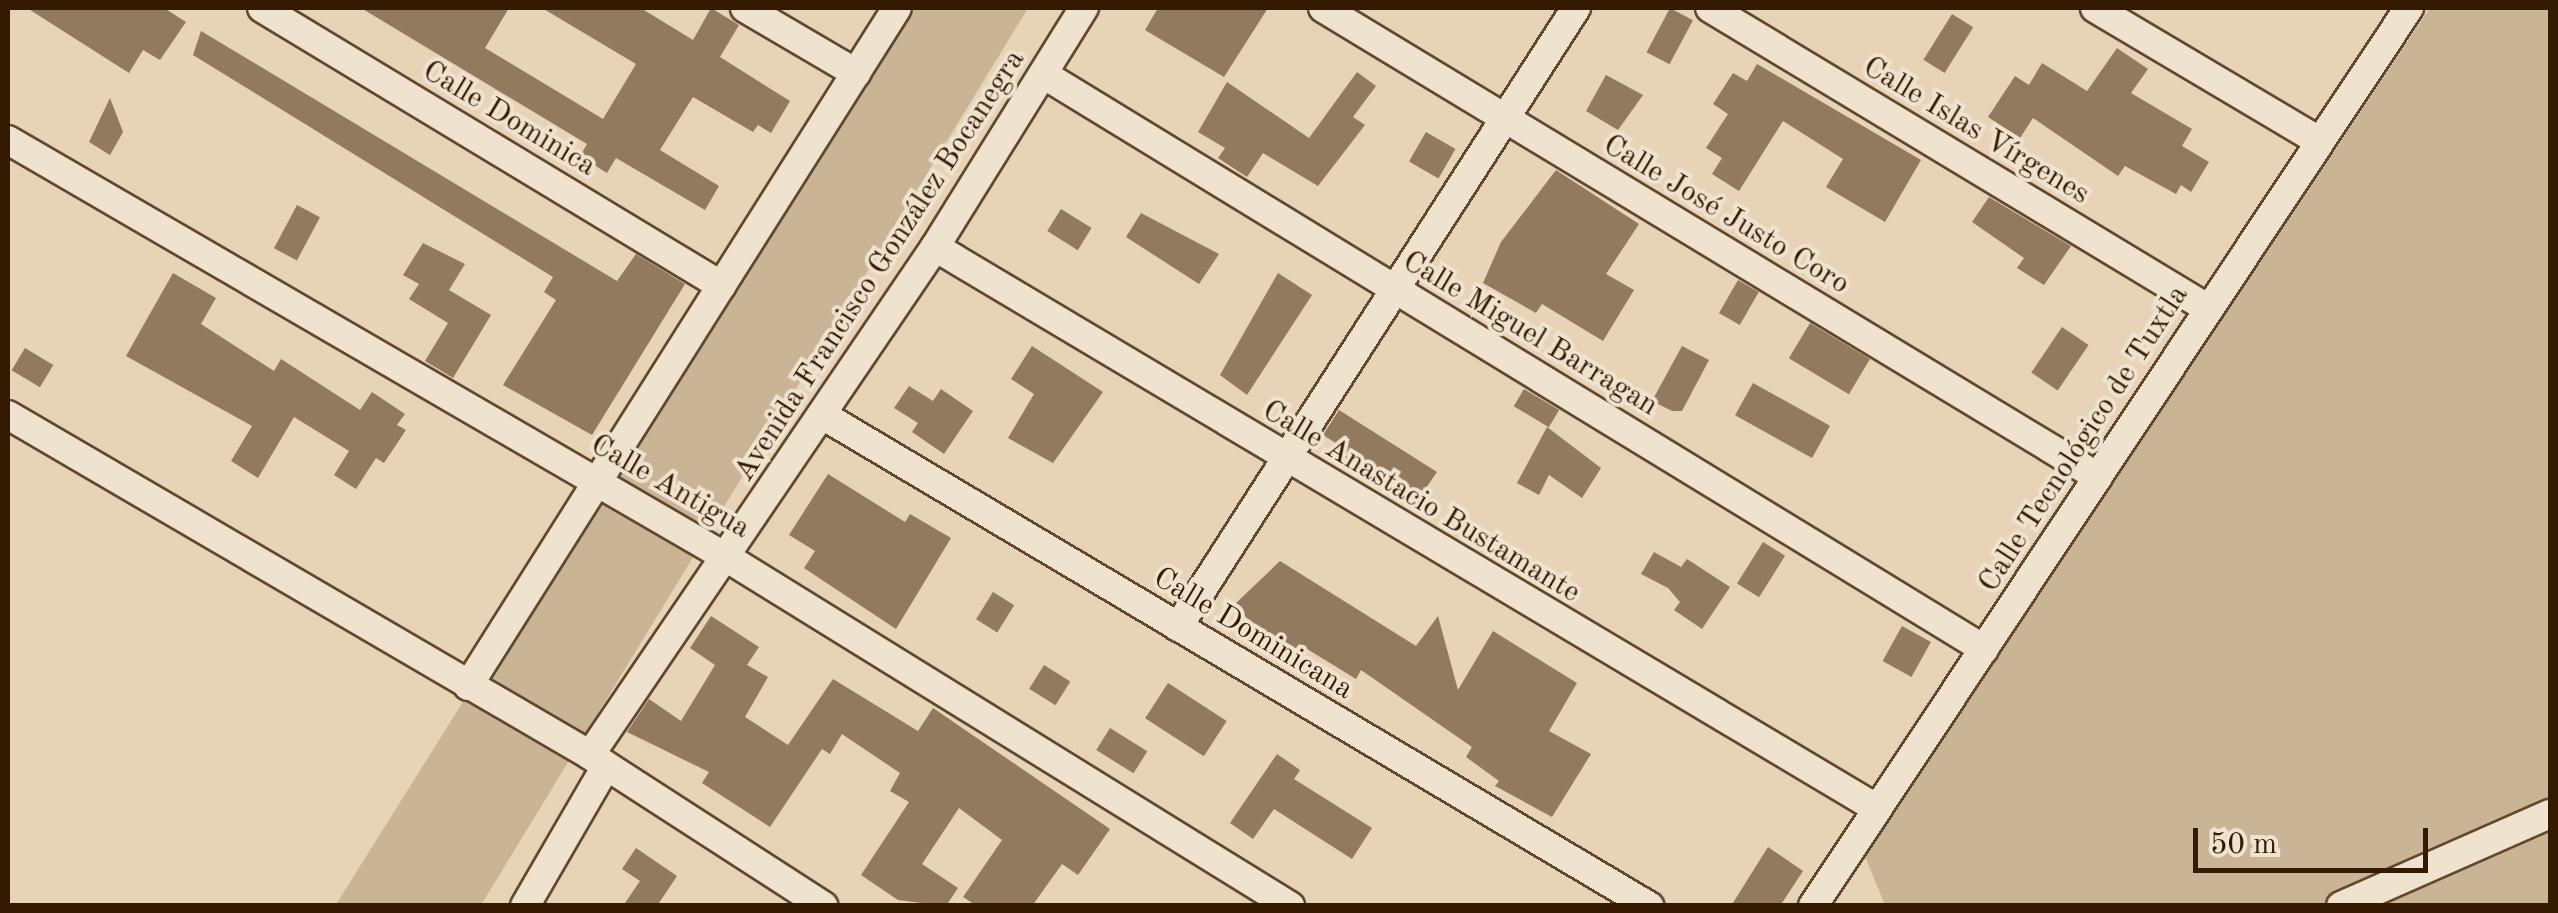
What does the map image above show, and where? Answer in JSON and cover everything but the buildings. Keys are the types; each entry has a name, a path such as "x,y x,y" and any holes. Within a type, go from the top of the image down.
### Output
{"street":[{"name":"Calle Dominica","path":"262,8 722,286"},
{"path":"745,8 856,73"},
{"path":"468,686 897,8"},
{"name":"Avenida Francisco González Bocanegra","path":"525,906 598,761 935,248 1084,8"},
{"name":"Calle José Justo Coro","path":"1322,8 2098,476"},
{"path":"1178,628 1576,8"},
{"name":"Calle Islas Vírgenes","path":"1710,8 2208,310"},
{"path":"2094,8 2319,141"},
{"name":"Calle Tecnológico de Tuxtla","path":"1813,906 2409,8"},
{"name":"Calle Miguel Barragan","path":"1043,74 1984,649"},
{"name":"Calle Antigua","path":"8,140 729,559 1290,906"},
{"name":"Calle Anastacio Bustamante","path":"935,248 1283,459 1876,808"},
{"path":"8,415 598,761 822,906"},
{"name":"Calle Dominicana","path":"824,416 1650,906"},
{"path":"2341,906 2550,814"}],"shaded area":[{"path":"898,8 1028,8 481,905 335,906"},
{"path":"2430,8 2550,8 2550,905 1885,905 1864,854"}]}
